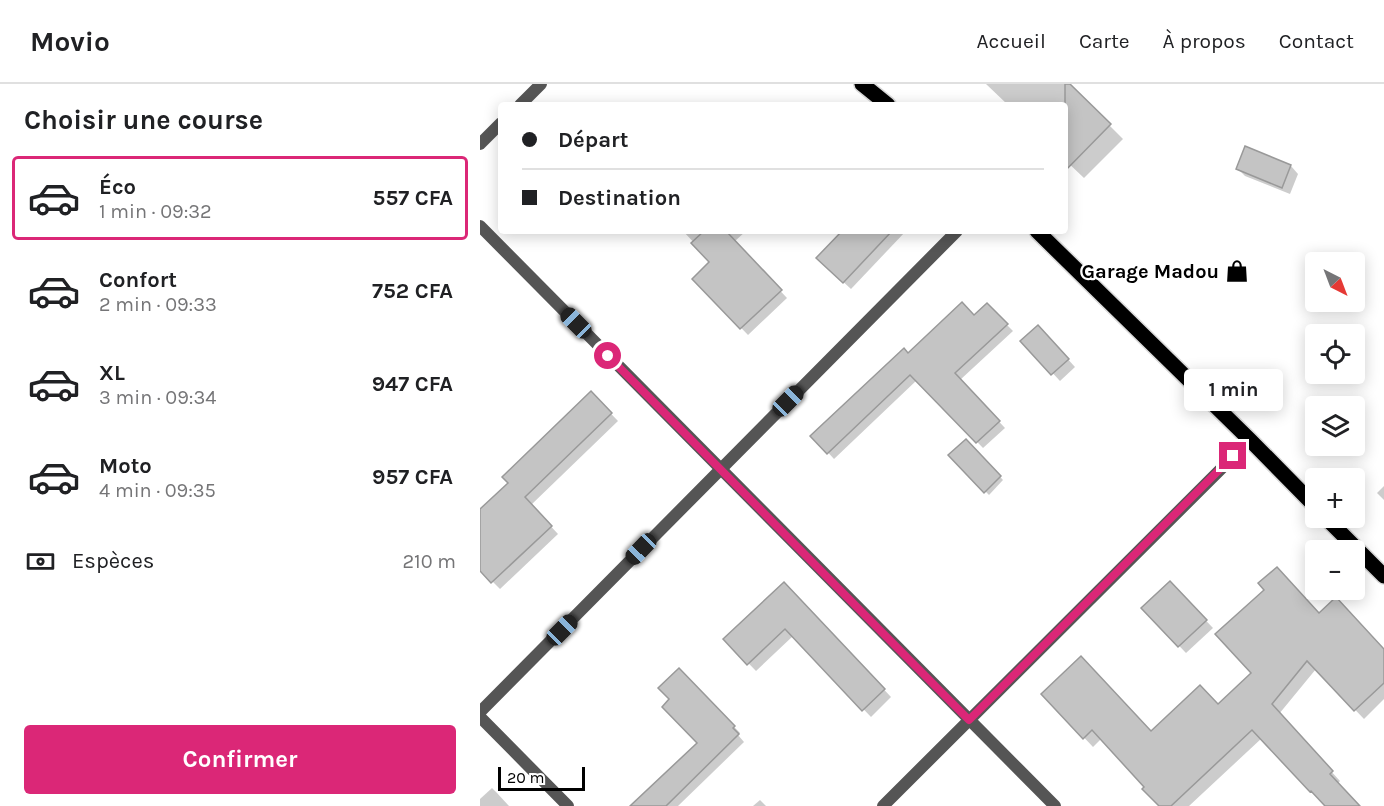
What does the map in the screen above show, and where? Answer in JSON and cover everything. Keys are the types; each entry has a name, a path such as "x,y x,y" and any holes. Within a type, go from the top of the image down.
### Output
{"main road":[{"path":"862,84 884,102"},
{"path":"1040,234 1305,496"},
{"path":"1336,528 1384,576"}],"street":[{"path":"523,102 541,84"},
{"path":"480,144 498,126"},
{"path":"480,226 1055,806"},
{"path":"480,712 954,234"},
{"path":"883,806 1250,440"},
{"path":"480,717 568,806"}],"building":[{"path":"1065,84 1070,84 1111,124 1068,168 1068,102 1065,102"},
{"path":"1245,146 1291,165 1282,188 1236,169"},
{"path":"701,234 729,234 782,290 740,329 692,279 709,262 691,243"},
{"path":"839,234 889,234 843,283 816,258"},
{"path":"962,302 974,315 987,303 1008,324 955,373 1000,421 976,443 910,375 827,454 810,436 904,348 908,353"},
{"path":"1038,325 1069,359 1051,375 1020,341"},
{"path":"591,391 612,413 525,497 552,526 491,583 480,571 480,509 508,483 502,477"},
{"path":"966,439 1001,476 984,493 948,455"},
{"path":"1277,567 1319,613 1333,600 1339,600 1384,649 1384,683 1354,711 1307,661 1272,704 1333,771 1330,774 1360,806 1325,806 1252,730 1171,806 1159,806 1092,730 1083,739 1041,694 1081,656 1151,731 1200,685 1218,704 1251,673 1215,634 1264,590 1258,583"},
{"path":"1170,581 1207,620 1178,647 1141,608"},
{"path":"784,582 885,689 862,711 785,629 747,665 723,639"},
{"path":"679,668 735,726 733,728 739,734 666,806 630,806 697,743 662,707 669,699 658,688"}],"place":[{"name":"Garage Madou","path":"1237,271"}],"route":[{"path":"608,356 969,720 1233,456"}]}
